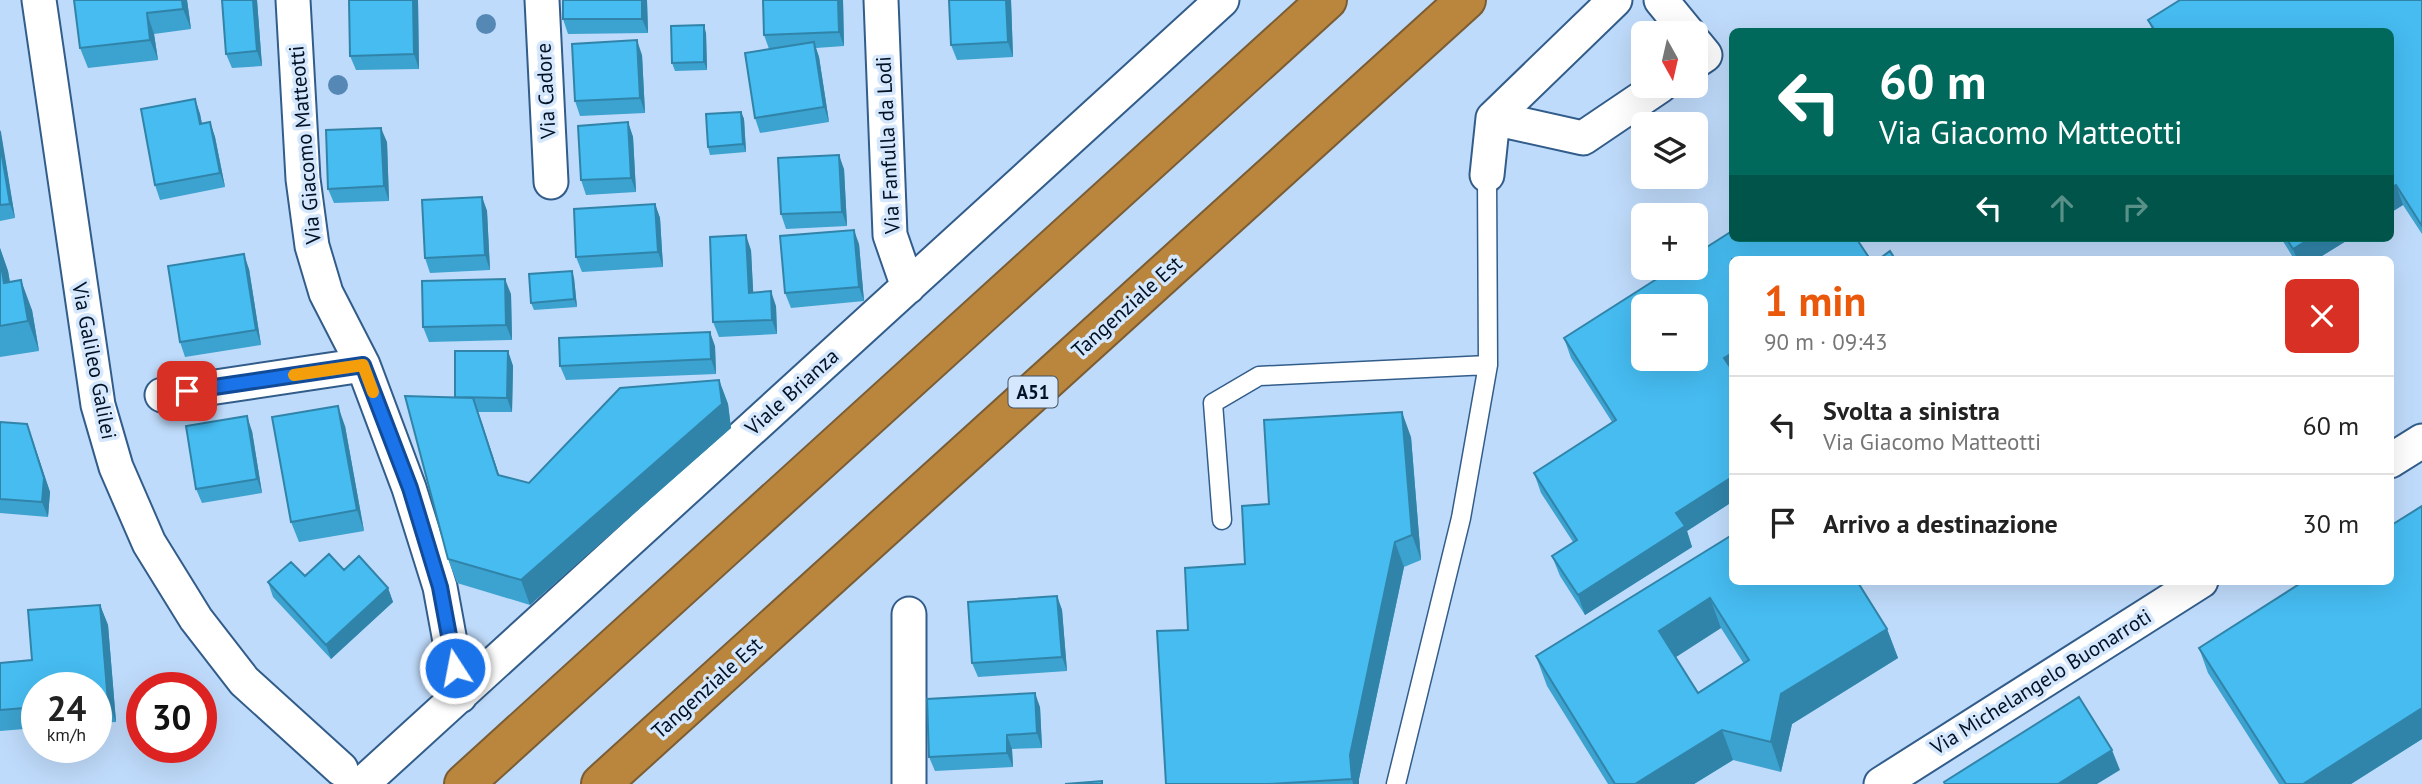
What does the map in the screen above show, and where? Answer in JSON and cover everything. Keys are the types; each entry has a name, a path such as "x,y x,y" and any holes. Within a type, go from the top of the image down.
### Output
{"highway":[{"path":"464,784 1326,0"},
{"name":"Tangenziale Est","path":"601,784 1465,0"}],"street":[{"name":"Via Galileo Galilei","path":"39,0 98,405 116,467 149,543 196,619 244,681 352,777"},
{"name":"Via Giacomo Matteotti","path":"293,0 303,179 312,246 326,293 363,365 410,488 440,587 460,696"},
{"name":"Via Cadore","path":"542,0 551,183"},
{"name":"Via Fanfulla da Lodi","path":"881,0 890,235 908,287"},
{"name":"Viale Brianza","path":"352,777 460,696 1222,0"},
{"path":"1487,175 1493,118 1615,0"},
{"path":"1661,0 1678,21"},
{"path":"1493,118 1583,138 1642,98"},
{"path":"162,395 363,365"},
{"path":"2394,458 2422,440"},
{"name":"Via Michelangelo Buonarroti","path":"1881,784 2195,585"},
{"path":"909,614 909,784"}],"lane":[{"path":"1396,784 1461,518 1488,365 1487,175"},
{"path":"1222,520 1213,403 1259,376 1488,365"}],"building":[{"path":"74,0 182,0 183,9 147,13 150,40 80,48"},
{"path":"222,0 253,0 257,51 226,54"},
{"path":"349,0 413,0 414,54 350,56"},
{"path":"563,0 642,0 642,19 563,19"},
{"path":"763,0 838,0 839,32 764,35"},
{"path":"949,0 1006,0 1008,42 951,45"},
{"path":"2180,0 2422,0 2422,226 2396,185 2394,186 2394,28 2153,28 2148,20"},
{"path":"704,25 704,62 672,63 671,26"},
{"path":"637,40 640,98 575,101 572,44"},
{"path":"814,42 824,107 755,118 745,53"},
{"path":"195,99 200,124 210,122 220,173 155,185 141,109"},
{"path":"741,112 743,144 708,147 706,114"},
{"path":"628,122 631,178 581,180 578,126"},
{"path":"381,128 384,186 328,189 326,130"},
{"path":"0,144 10,204 0,205"},
{"path":"839,155 842,212 781,214 778,158"},
{"path":"482,197 485,255 425,258 422,200"},
{"path":"655,204 658,252 576,257 574,209"},
{"path":"854,230 859,287 785,293 780,236"},
{"path":"1729,233 1729,242 1859,242 1868,256 1729,256 1729,355 1724,358 1729,366 1729,479 1676,513 1685,526 1578,595 1552,556 1577,540 1534,473 1616,420 1564,338 1631,295 1631,371 1708,371 1708,294 1633,294 1655,280 1708,280 1708,246"},
{"path":"746,235 749,293 771,291 772,320 713,322 710,237"},
{"path":"2289,242 2304,242 2293,249"},
{"path":"244,254 256,330 180,342 168,266"},
{"path":"0,259 4,283 21,280 28,321 0,326"},
{"path":"572,271 574,299 531,303 529,274"},
{"path":"505,279 506,325 423,327 422,281"},
{"path":"710,332 711,359 560,366 559,338"},
{"path":"455,351 508,351 507,398 455,397"},
{"path":"719,380 722,404 521,580 448,559 405,396 473,398 498,475 529,483 620,388"},
{"path":"338,406 357,510 291,522 272,417"},
{"path":"1402,412 1412,535 1395,542 1350,755 1352,779 1268,784 1166,784 1157,631 1188,630 1185,568 1245,564 1242,506 1269,504 1264,420"},
{"path":"247,416 257,479 196,489 186,426"},
{"path":"0,422 27,424 44,478 42,502 0,499"},
{"path":"2422,506 2422,708 2303,784 2286,784 2199,648 2298,585 2394,585 2394,524"},
{"path":"1729,537 1729,585 1860,585 1887,629 1781,694 1771,742 1722,730 1635,784 1615,784 1536,656","holes":["1710,598 1749,660 1698,693 1659,631"]},
{"path":"329,554 344,570 359,556 388,588 326,645 268,582 291,562 305,576"},
{"path":"1057,596 1062,657 972,663 968,602"},
{"path":"100,605 106,672 21,672 21,708 0,710 0,663 32,660 28,610"},
{"path":"1035,693 1037,733 1007,735 1007,753 929,757 927,699"},
{"path":"2079,697 2112,750 2058,784 1945,784 1944,782"},
{"path":"1102,781 1102,784 1065,784"}],"slow traffic":[{"path":"294,375 363,365 373,392"}],"route":[{"path":"187,391 363,365 410,488 440,587 455,668"}]}
